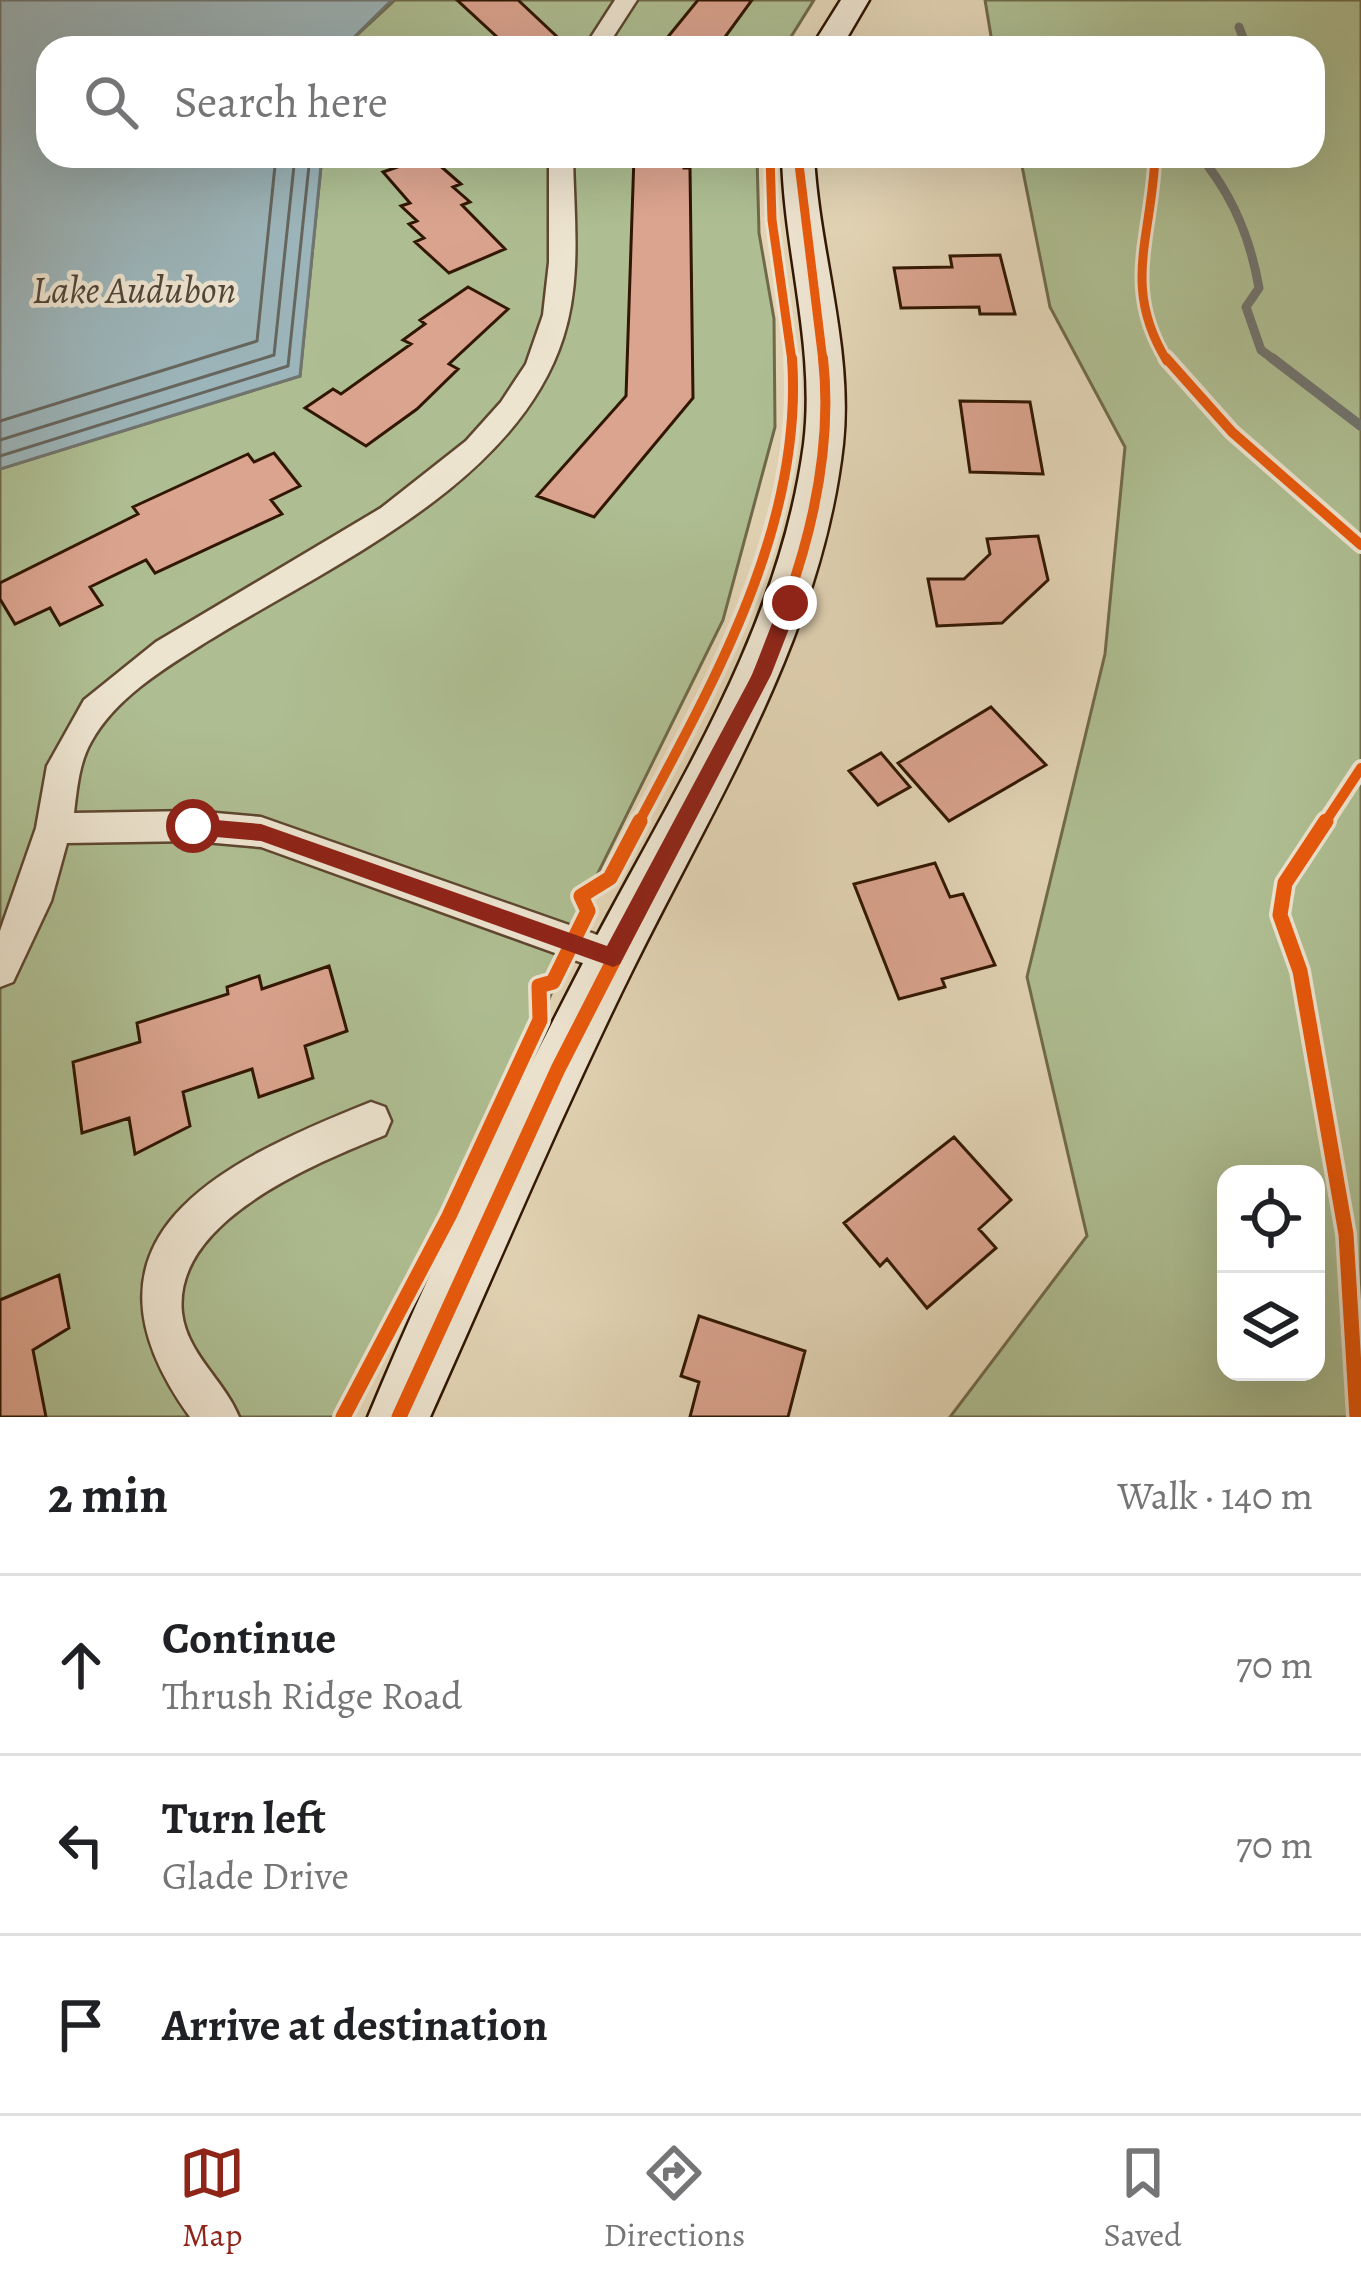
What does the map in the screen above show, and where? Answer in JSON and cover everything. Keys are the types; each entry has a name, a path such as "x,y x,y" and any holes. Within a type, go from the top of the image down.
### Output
{"street":[{"path":"603,36 626,0"},
{"path":"833,36 855,0"},
{"path":"0,970 33,901 70,748 100,704 156,658 448,473 506,416 541,362 557,309 561,168"},
{"path":"399,1417 613,957 761,675 810,529 824,439 823,364 799,168"},
{"path":"54,828 193,826 261,832 613,957"},
{"path":"217,1417 184,1382 161,1318 168,1260 207,1205 306,1147 371,1121"}],"green space":[{"path":"395,0 814,0 792,36 356,36"},
{"path":"985,0 1361,0 1361,1417 950,1417 1087,1236 1027,977 1105,654 1125,447 1050,307 1022,168 1325,168 1325,36 991,36"},
{"path":"321,168 757,168 759,233 774,319 775,427 723,620 596,877 533,1041 344,1417 0,1417 0,469 300,376"}],"water":[{"name":"Lake Audubon","path":"0,0 392,0 355,36 36,36 36,168 321,168 300,376 0,469"}],"building":[{"path":"457,0 518,0 556,36 496,36"},
{"path":"698,0 752,0 726,36 669,36"},
{"path":"443,168 461,184 453,187 470,202 462,205 505,249 449,273 415,242 424,238 409,224 417,221 401,206 410,203 383,172"},
{"path":"634,168 690,168 693,398 594,517 537,496 626,396"},
{"path":"1000,255 1015,314 980,314 979,307 901,308 894,268 952,267 950,256"},
{"path":"468,287 508,309 449,364 458,369 417,409 366,446 305,408 333,389 341,394 411,344 403,340 425,324 420,320"},
{"path":"960,401 1030,402 1043,474 970,472"},
{"path":"274,453 300,486 271,500 282,514 155,573 146,560 90,587 102,605 60,625 50,608 15,624 0,599 0,583 138,514 133,507 248,454 254,462"},
{"path":"1038,536 1048,580 1002,623 937,626 928,579 964,579 990,554 987,539"},
{"path":"991,707 1046,765 949,821 898,763"},
{"path":"881,753 910,787 878,805 849,771"},
{"path":"935,863 950,897 963,894 995,965 942,979 945,987 899,999 854,884"},
{"path":"329,966 347,1031 305,1046 313,1078 259,1097 252,1069 183,1092 190,1126 135,1154 129,1118 82,1133 73,1062 140,1042 137,1023 228,994 227,987 259,976 262,989"},
{"path":"954,1137 1011,1200 979,1229 996,1248 927,1308 887,1259 880,1266 844,1223"},
{"path":"59,1275 69,1328 33,1350 46,1417 0,1417 0,1300"},
{"path":"699,1316 805,1351 788,1417 690,1417 699,1382 681,1376"}],"waterway":[{"path":"1239,27 1242,36"},
{"path":"1209,168 1247,239 1259,288 1246,307 1261,350 1274,360"},
{"path":"1274,360 1361,426"}],"cycle path":[{"path":"343,1417 449,1216 540,1020 539,986 553,982 588,911 581,896 610,878 697,711 750,594 785,473 793,411 791,347 772,220 770,168"},
{"path":"399,1417 586,1012 741,709 792,583 810,516 826,409 798,168"},
{"path":"1154,168 1139,291 1149,332 1198,398 1361,545"},
{"path":"1357,1417 1346,1234 1300,971 1280,915 1285,883 1361,768"}],"route":[{"path":"193,826 261,832 613,957 761,675 790,603"}]}
